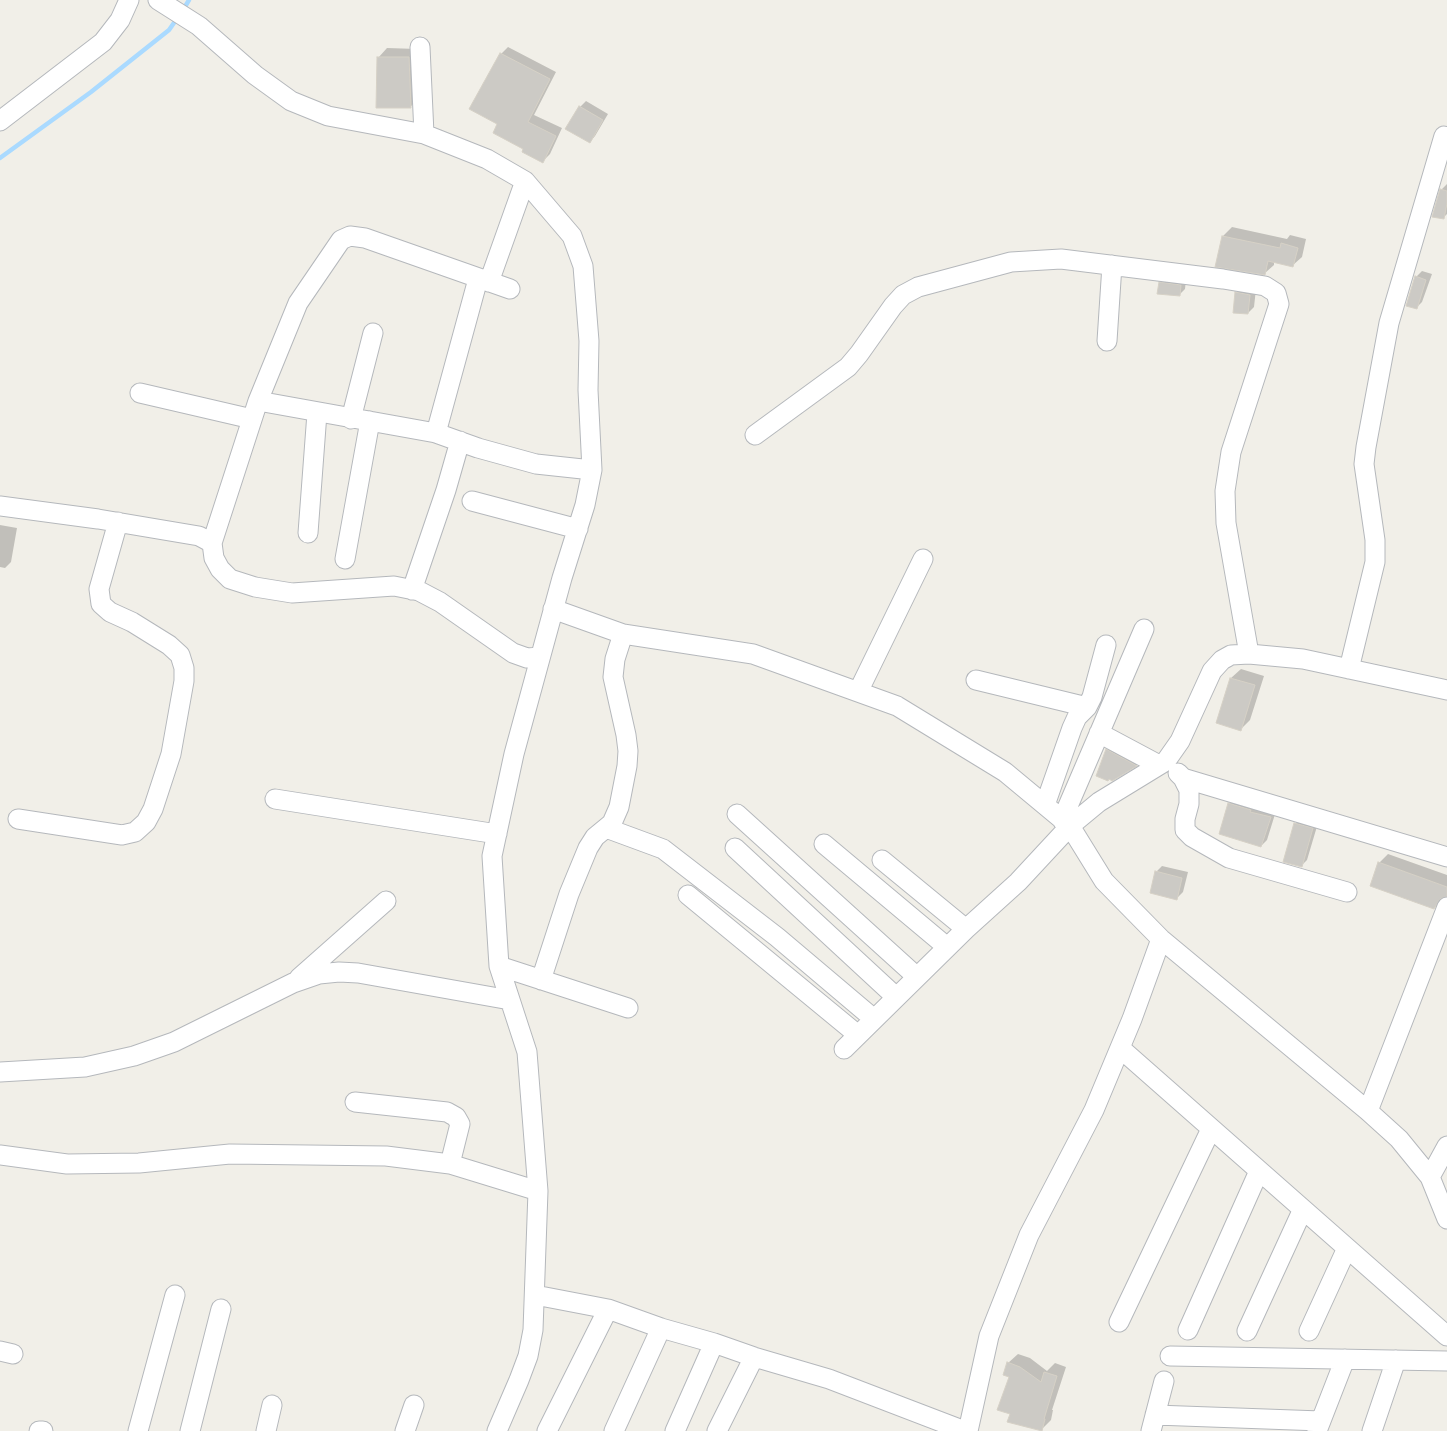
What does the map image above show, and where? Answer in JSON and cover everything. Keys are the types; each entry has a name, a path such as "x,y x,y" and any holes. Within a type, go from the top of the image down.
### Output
{"street":[{"path":"0,121 103,42 120,20 129,0"},
{"path":"166,4 199,26 255,76 291,101 328,116 424,134 487,159 525,181 572,236 583,266 589,341 588,390 592,470 585,505 553,609 514,754 492,856 499,966 527,1052 538,1191 533,1330 528,1356 496,1431"},
{"path":"420,47 424,134"},
{"path":"1349,669 1375,562 1375,540 1364,464 1366,447 1389,323 1444,136"},
{"path":"436,433 483,280 525,181"},
{"path":"510,289 365,238 350,236 341,240 298,303 255,410 212,543 214,558 220,569 230,579 256,587 292,593 394,586 412,590 440,602 513,653 527,658 540,657"},
{"path":"755,435 848,367 892,306 903,295 918,288 1011,262 1060,259 1265,286 1276,293 1279,304 1231,452 1225,491 1226,524 1249,654"},
{"path":"1107,342 1112,265"},
{"path":"345,559 360,420 374,333"},
{"path":"140,393 255,410 317,413 360,420 436,433 487,451 536,464 592,470"},
{"path":"308,533 317,413"},
{"path":"412,590 460,442"},
{"path":"472,501 578,528"},
{"path":"0,506 118,522 199,536 212,543"},
{"path":"18,819 122,835 135,832 146,822 154,809 171,754 184,681 184,668 180,655 169,645 132,622 110,612 101,604 99,589 118,522"},
{"path":"858,692 923,559"},
{"path":"553,609 623,634 753,654 896,706 1005,772 1066,823 1104,881 1160,939 1368,1111 1399,1139 1430,1177 1447,1219"},
{"path":"1066,823 1099,733 1144,629"},
{"path":"541,980 569,894 588,848 595,837 612,824 616,815 627,766 628,751 613,678 615,659 623,634"},
{"path":"1045,805 1072,728 1077,717 1087,707 1092,697 1106,645"},
{"path":"844,1049 947,947 1018,882 1066,823 1162,763 1180,741 1212,671 1222,660 1231,656 1249,654 1303,659 1447,690"},
{"path":"976,680 1087,707"},
{"path":"1099,733 1162,763 1183,778 1447,857"},
{"path":"1183,778 1189,790 1185,830 1192,837 1229,858 1347,892"},
{"path":"275,799 496,834"},
{"path":"737,814 917,977"},
{"path":"606,828 663,849 777,937 874,1019"},
{"path":"824,844 947,947"},
{"path":"735,848 896,997"},
{"path":"882,860 966,929"},
{"path":"688,896 858,1035"},
{"path":"293,983 386,901"},
{"path":"1368,1111 1447,908"},
{"path":"535,1295 608,1309 661,1328 829,1379 967,1431 989,1336 1029,1235 1094,1110 1132,1019 1160,939"},
{"path":"499,966 628,1008"},
{"path":"0,1072 84,1067 134,1056 174,1042 293,983 319,974 358,973 510,1000"},
{"path":"1120,1048 1447,1336"},
{"path":"355,1102 447,1112 456,1117 460,1124 450,1164"},
{"path":"1119,1322 1211,1129"},
{"path":"1430,1177 1447,1146"},
{"path":"0,1155 66,1164 138,1164 230,1154 386,1156 450,1164 538,1191"},
{"path":"1188,1330 1259,1171"},
{"path":"1247,1331 1303,1209"},
{"path":"1309,1331 1347,1248"},
{"path":"138,1431 175,1295"},
{"path":"190,1431 221,1309"},
{"path":"548,1431 608,1309"},
{"path":"614,1431 661,1328"},
{"path":"675,1431 714,1343"},
{"path":"1170,1356 1447,1361"},
{"path":"717,1431 754,1357"},
{"path":"1164,1382 1153,1423 1319,1426 1345,1359"},
{"path":"1372,1431 1396,1360"},
{"path":"266,1431 272,1405"},
{"path":"405,1431 414,1405"}],"building":[{"path":"500,53 550,79 528,122 556,136 543,163 522,152 523,149 493,133 497,124 469,109"},
{"path":"377,57 409,57 411,108 376,108"},
{"path":"579,106 603,120 590,143 565,129"},
{"path":"1440,189 1447,191 1444,219 1432,217"},
{"path":"1222,236 1280,248 1281,243 1298,248 1293,267 1268,261 1265,275 1215,267"},
{"path":"1415,276 1426,280 1417,309 1406,306"},
{"path":"1159,282 1181,285 1180,296 1157,294"},
{"path":"1235,292 1250,295 1248,314 1233,313"},
{"path":"1230,678 1255,685 1241,731 1216,723"},
{"path":"1106,749 1137,766 1112,781 1096,776"},
{"path":"1228,803 1251,810 1250,812 1271,817 1261,847 1219,834"},
{"path":"1294,823 1313,828 1302,867 1283,862"},
{"path":"1378,862 1447,887 1447,896 1440,899 1434,909 1370,886"},
{"path":"1155,871 1182,878 1177,900 1150,893"},
{"path":"1007,1362 1020,1367 1041,1382 1044,1372 1057,1376 1042,1431 1007,1422 1010,1414 997,1410 1009,1377 1003,1375"}],"waterway":[{"path":"183,10 189,0"},
{"path":"0,158 91,92 169,30 178,17"}]}
